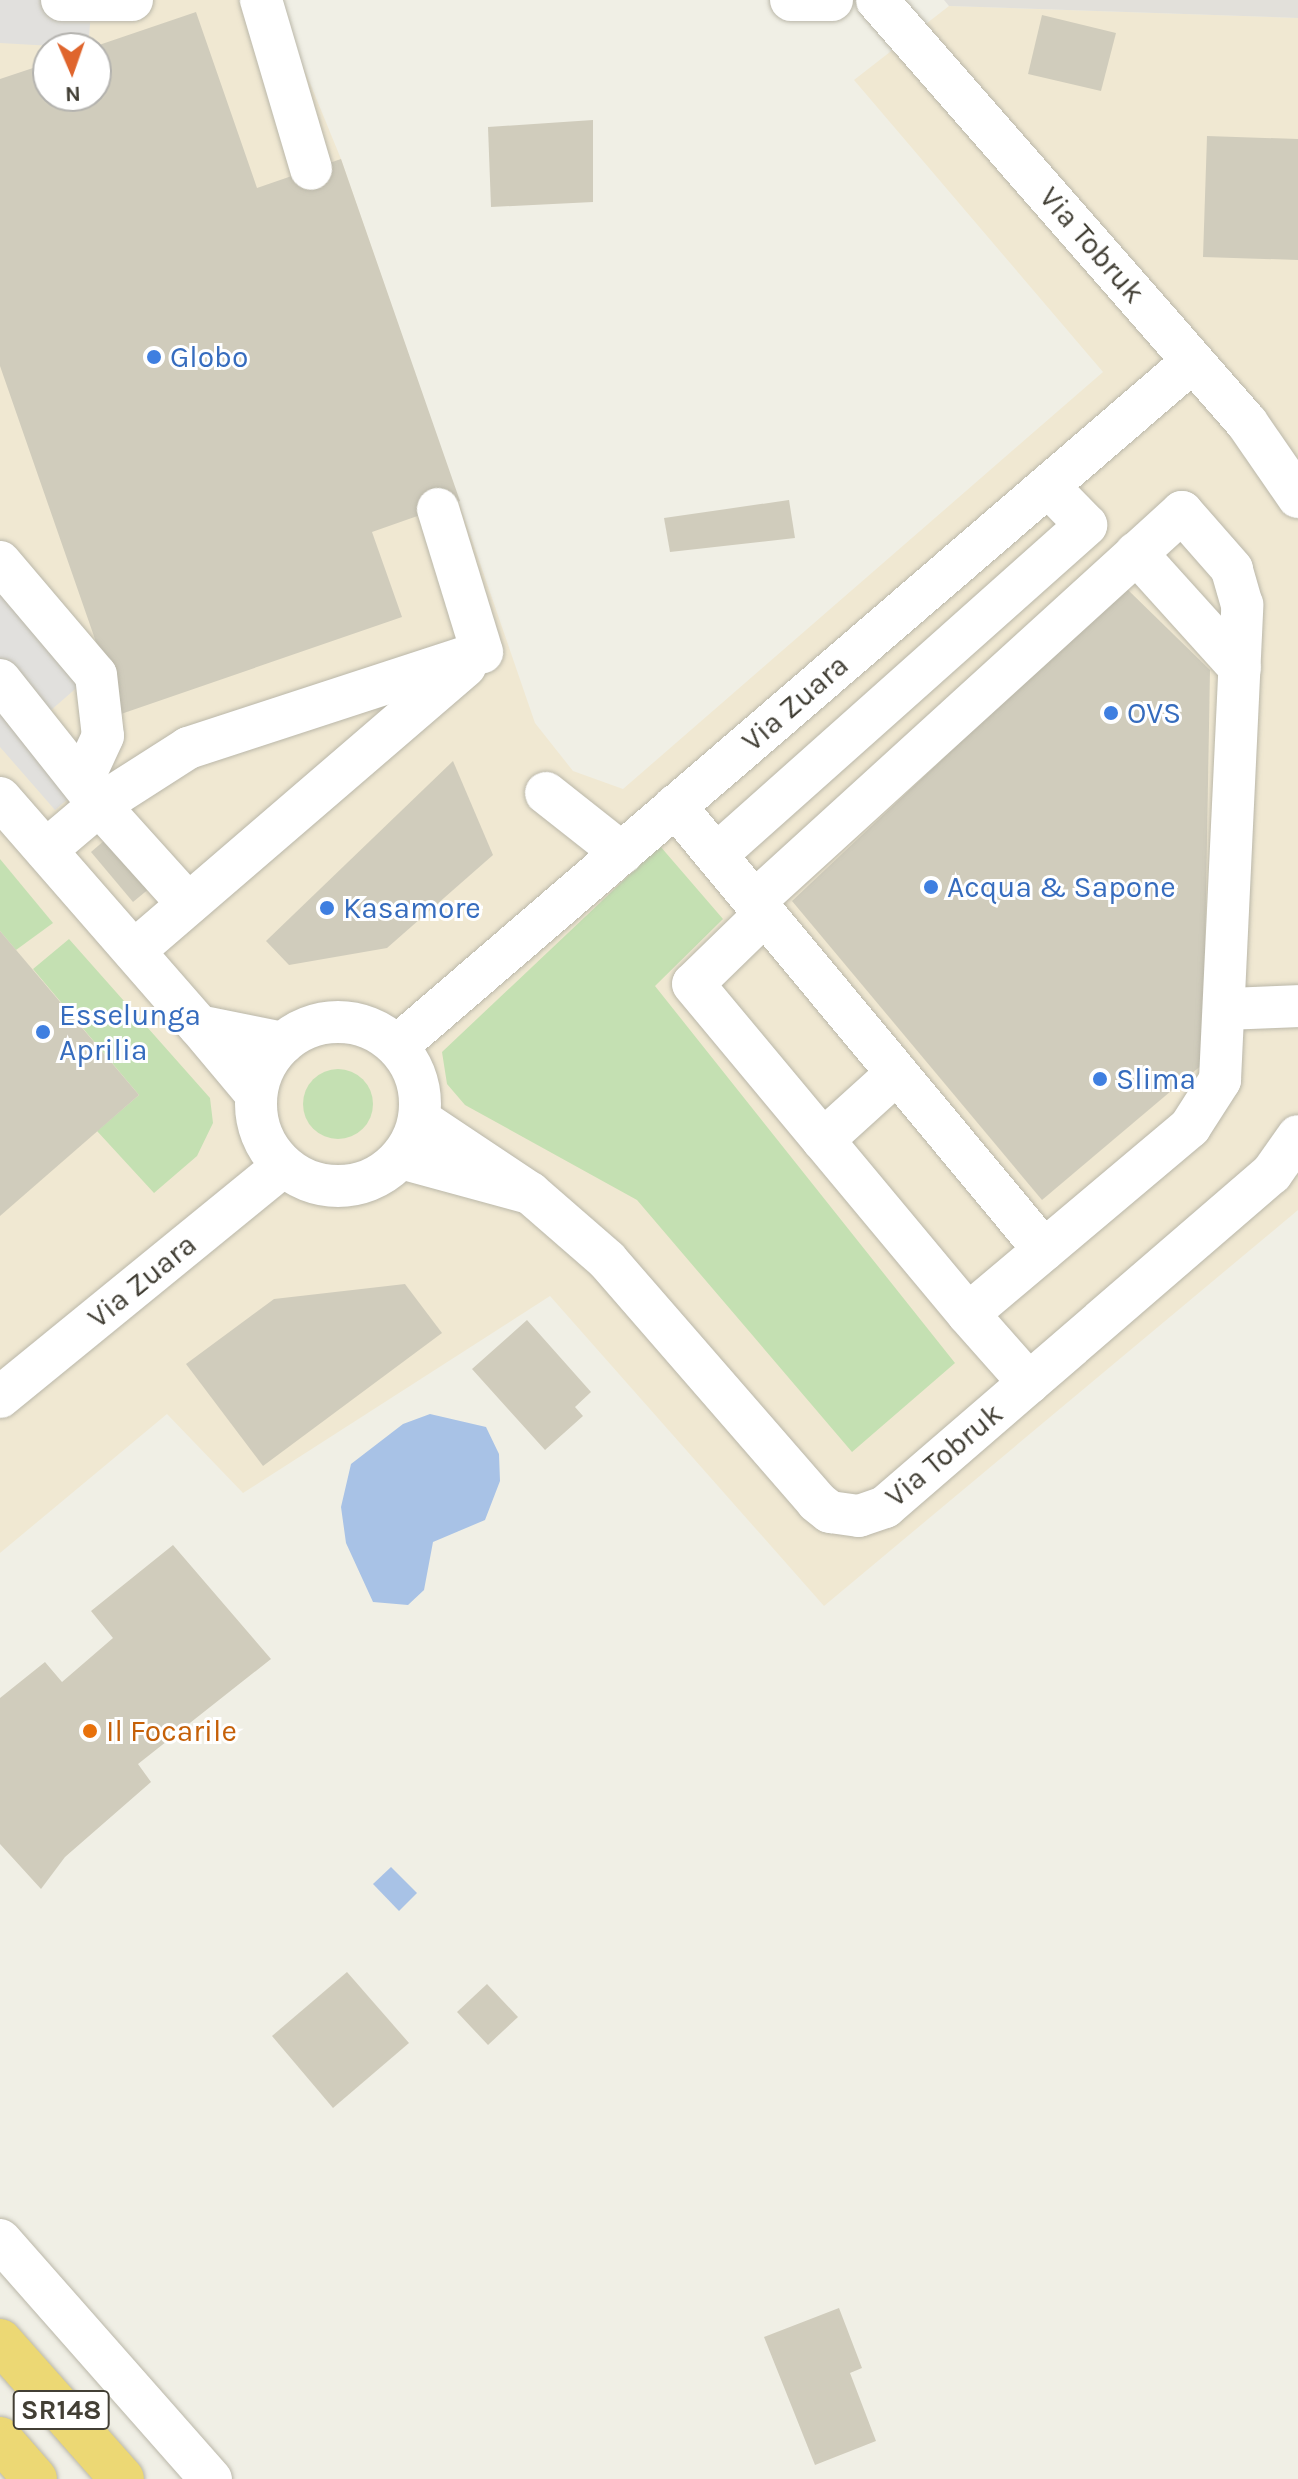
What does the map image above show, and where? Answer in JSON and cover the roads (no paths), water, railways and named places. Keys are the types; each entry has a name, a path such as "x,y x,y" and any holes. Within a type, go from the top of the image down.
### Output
{"highway":[{"name":"SR148","path":"0,2341 122,2479"},
{"name":"SR148","path":"0,2439 35,2479"}],"street":[{"path":"62,0 132,0"},
{"path":"261,0 311,169"},
{"path":"791,0 832,0"},
{"name":"Via Tobruk","path":"877,0 1193,361 1298,497"},
{"name":"Via Zuara","path":"397,1046 1193,361"},
{"path":"716,855 1086,525 1048,486"},
{"path":"438,509 482,652"},
{"path":"968,1314 1207,1107 1224,1066 1242,605 1232,569 1182,512 760,908 693,984 968,1314 1029,1383"},
{"path":"1136,553 1240,668"},
{"path":"0,562 96,675 103,736 91,792 46,850"},
{"path":"91,792 188,748 482,652"},
{"path":"134,951 482,652"},
{"path":"0,680 188,904"},
{"path":"546,793 622,853"},
{"path":"0,798 256,1094 267,1145 283,1166 305,1180 356,1184 401,1158 419,1119 420,1093 397,1046 353,1023 304,1030 283,1043 256,1094"},
{"path":"675,806 1044,1250"},
{"path":"1227,1009 1298,1006"},
{"path":"199,1026 283,1043"},
{"path":"823,1140 897,1073"},
{"name":"Via Tobruk","path":"419,1119 530,1193 607,1260 830,1512 859,1516 885,1507 1272,1173 1298,1136"},
{"name":"Via Tobruk","path":"401,1158 530,1193"},
{"name":"Via Zuara","path":"0,1397 283,1166"},
{"path":"0,2240 211,2479"}],"water":[{"path":"430,1414 486,1427 499,1454 500,1481 485,1520 433,1542 424,1590 408,1605 373,1602 346,1543 341,1507 351,1464 403,1424"},
{"path":"391,1867 417,1893 399,1911 373,1884"}],"place":[{"name":"Globo","path":"154,357"},
{"name":"OVS","path":"1111,713"},
{"name":"Acqua & Sapone","path":"931,887"},
{"name":"Kasamore","path":"327,908"},
{"name":"Esselunga Aprilia","path":"43,1032"},
{"name":"Slima","path":"1100,1079"},
{"name":"Il Focarile","path":"90,1731"}]}
